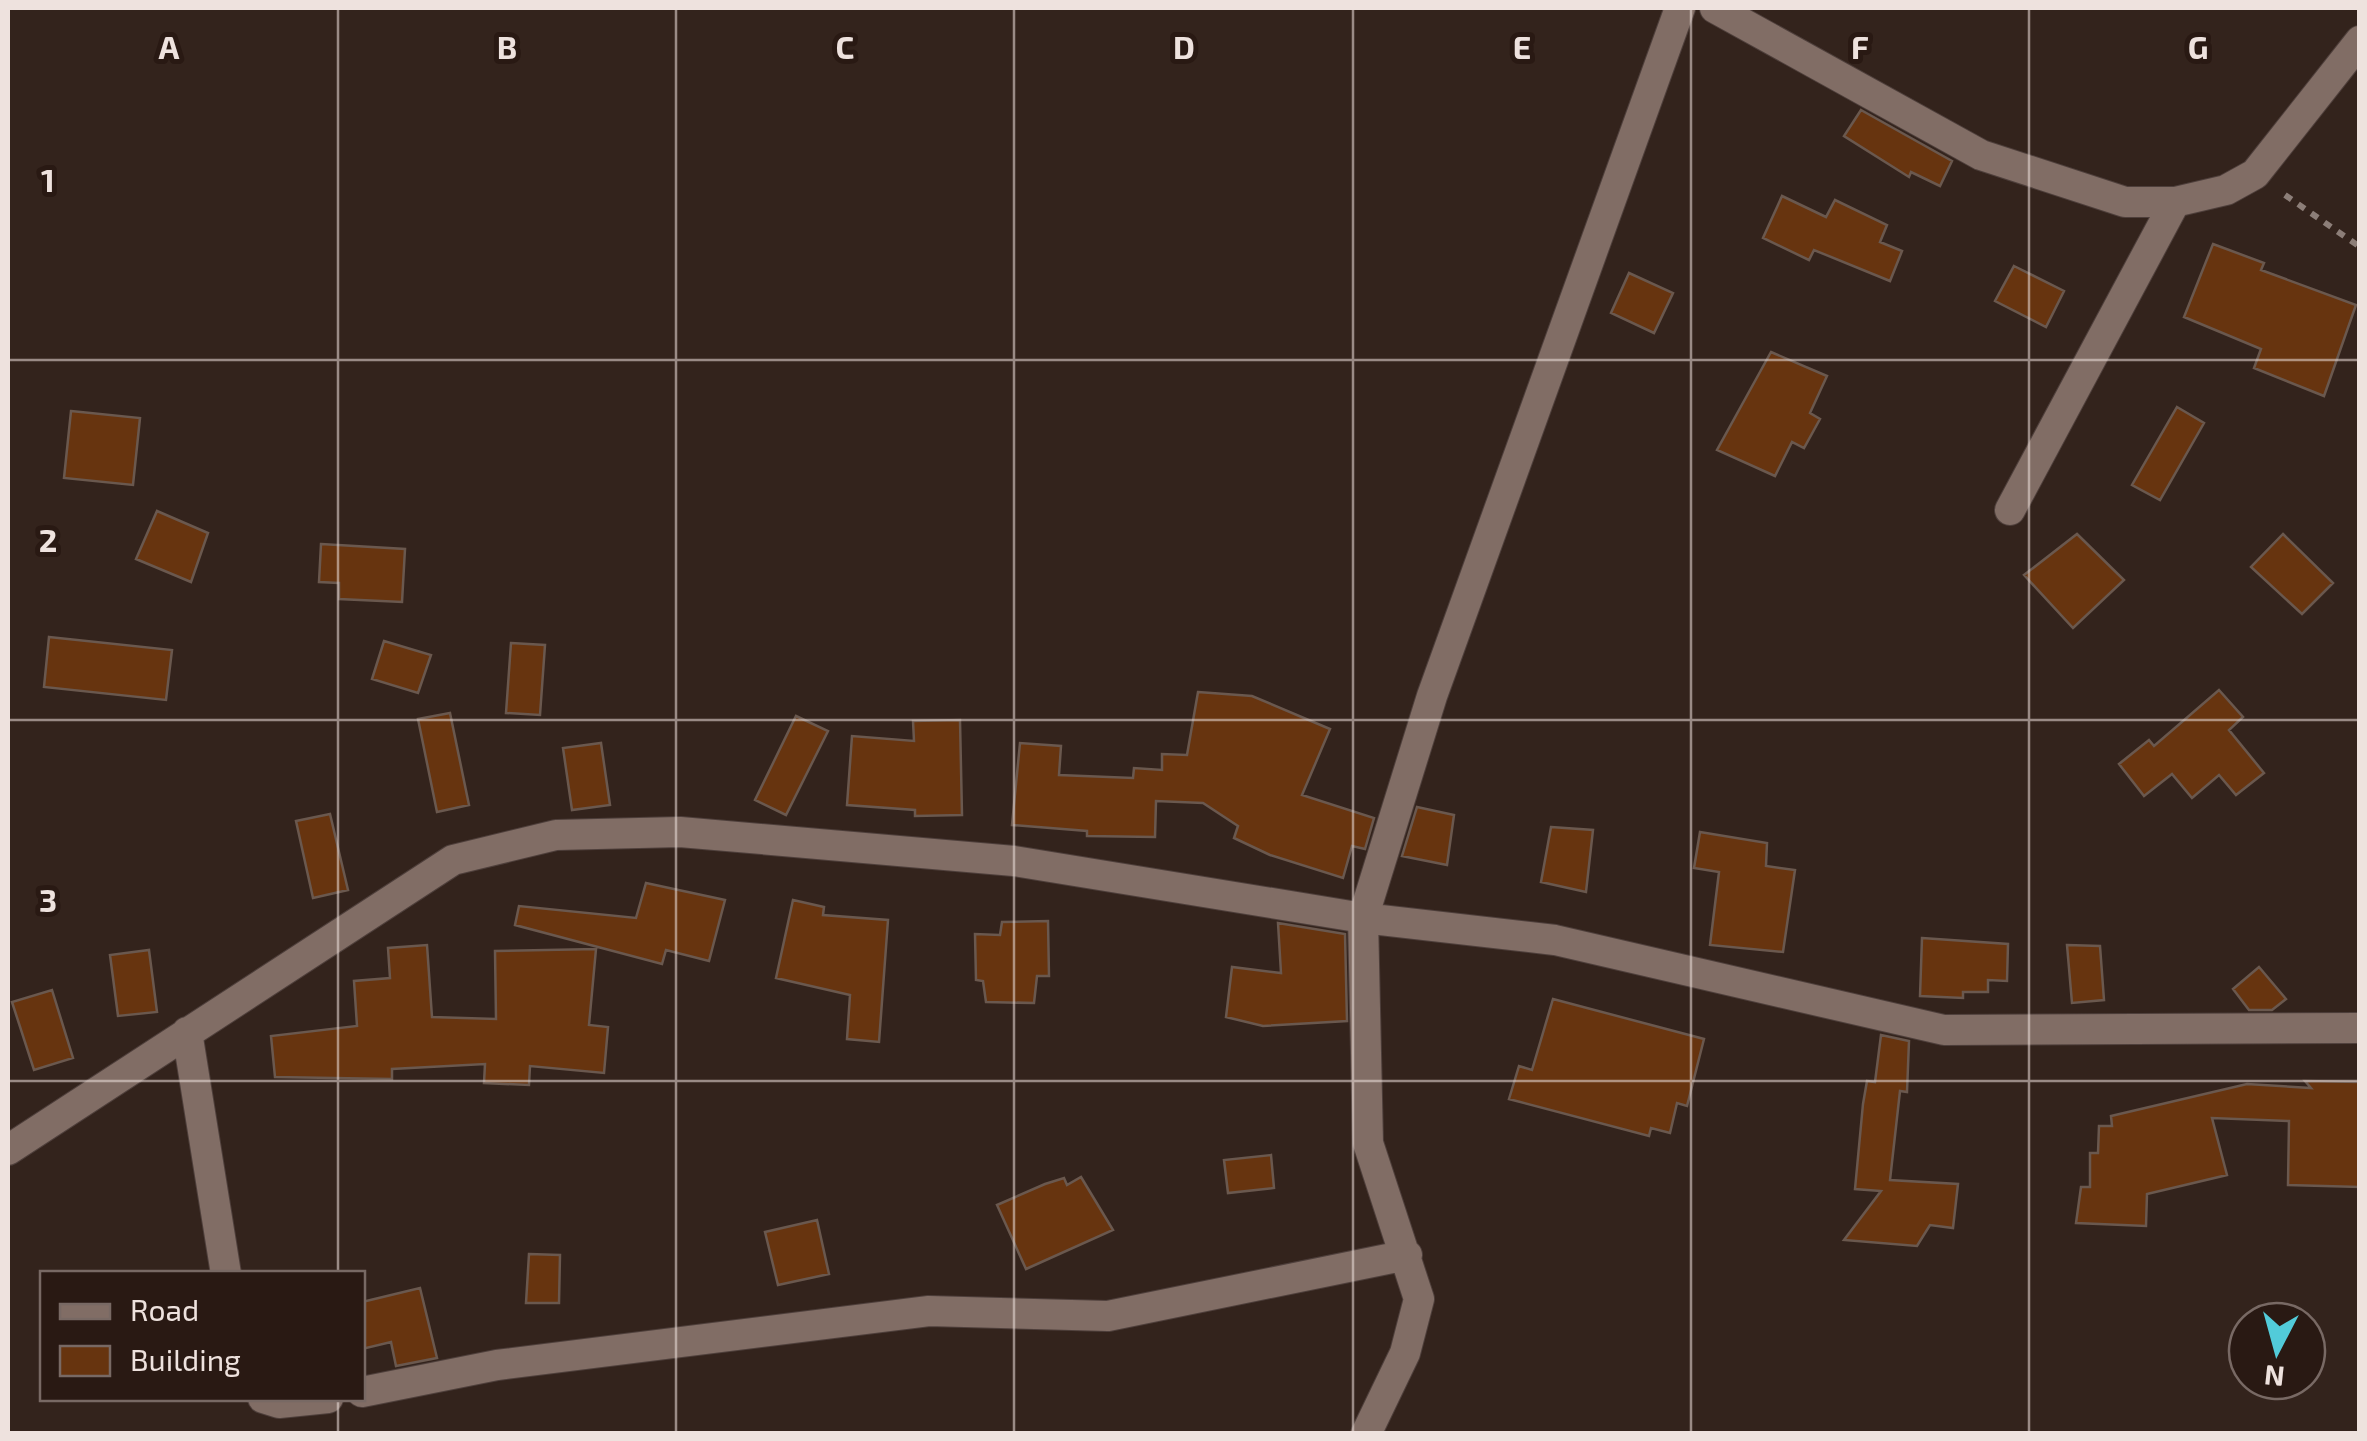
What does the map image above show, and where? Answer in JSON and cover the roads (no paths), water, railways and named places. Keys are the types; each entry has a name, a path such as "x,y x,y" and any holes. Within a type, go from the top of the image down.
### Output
{"street":[{"path":"1366,1434 1415,1326 1419,1299 1368,1143 1362,918 1432,696 1680,8"},
{"path":"1715,8 1981,155 2125,202 2175,202 2226,190 2255,174 2360,41"},
{"path":"2010,510 2175,202"},
{"path":"8,1150 453,860 556,835 680,832 1014,861 1362,918 1554,940 1944,1030 2360,1028"},
{"path":"186,1032 226,1271"},
{"path":"365,1391 497,1365 930,1311 1108,1316 1406,1255"},
{"path":"271,1401 304,1401"}]}
